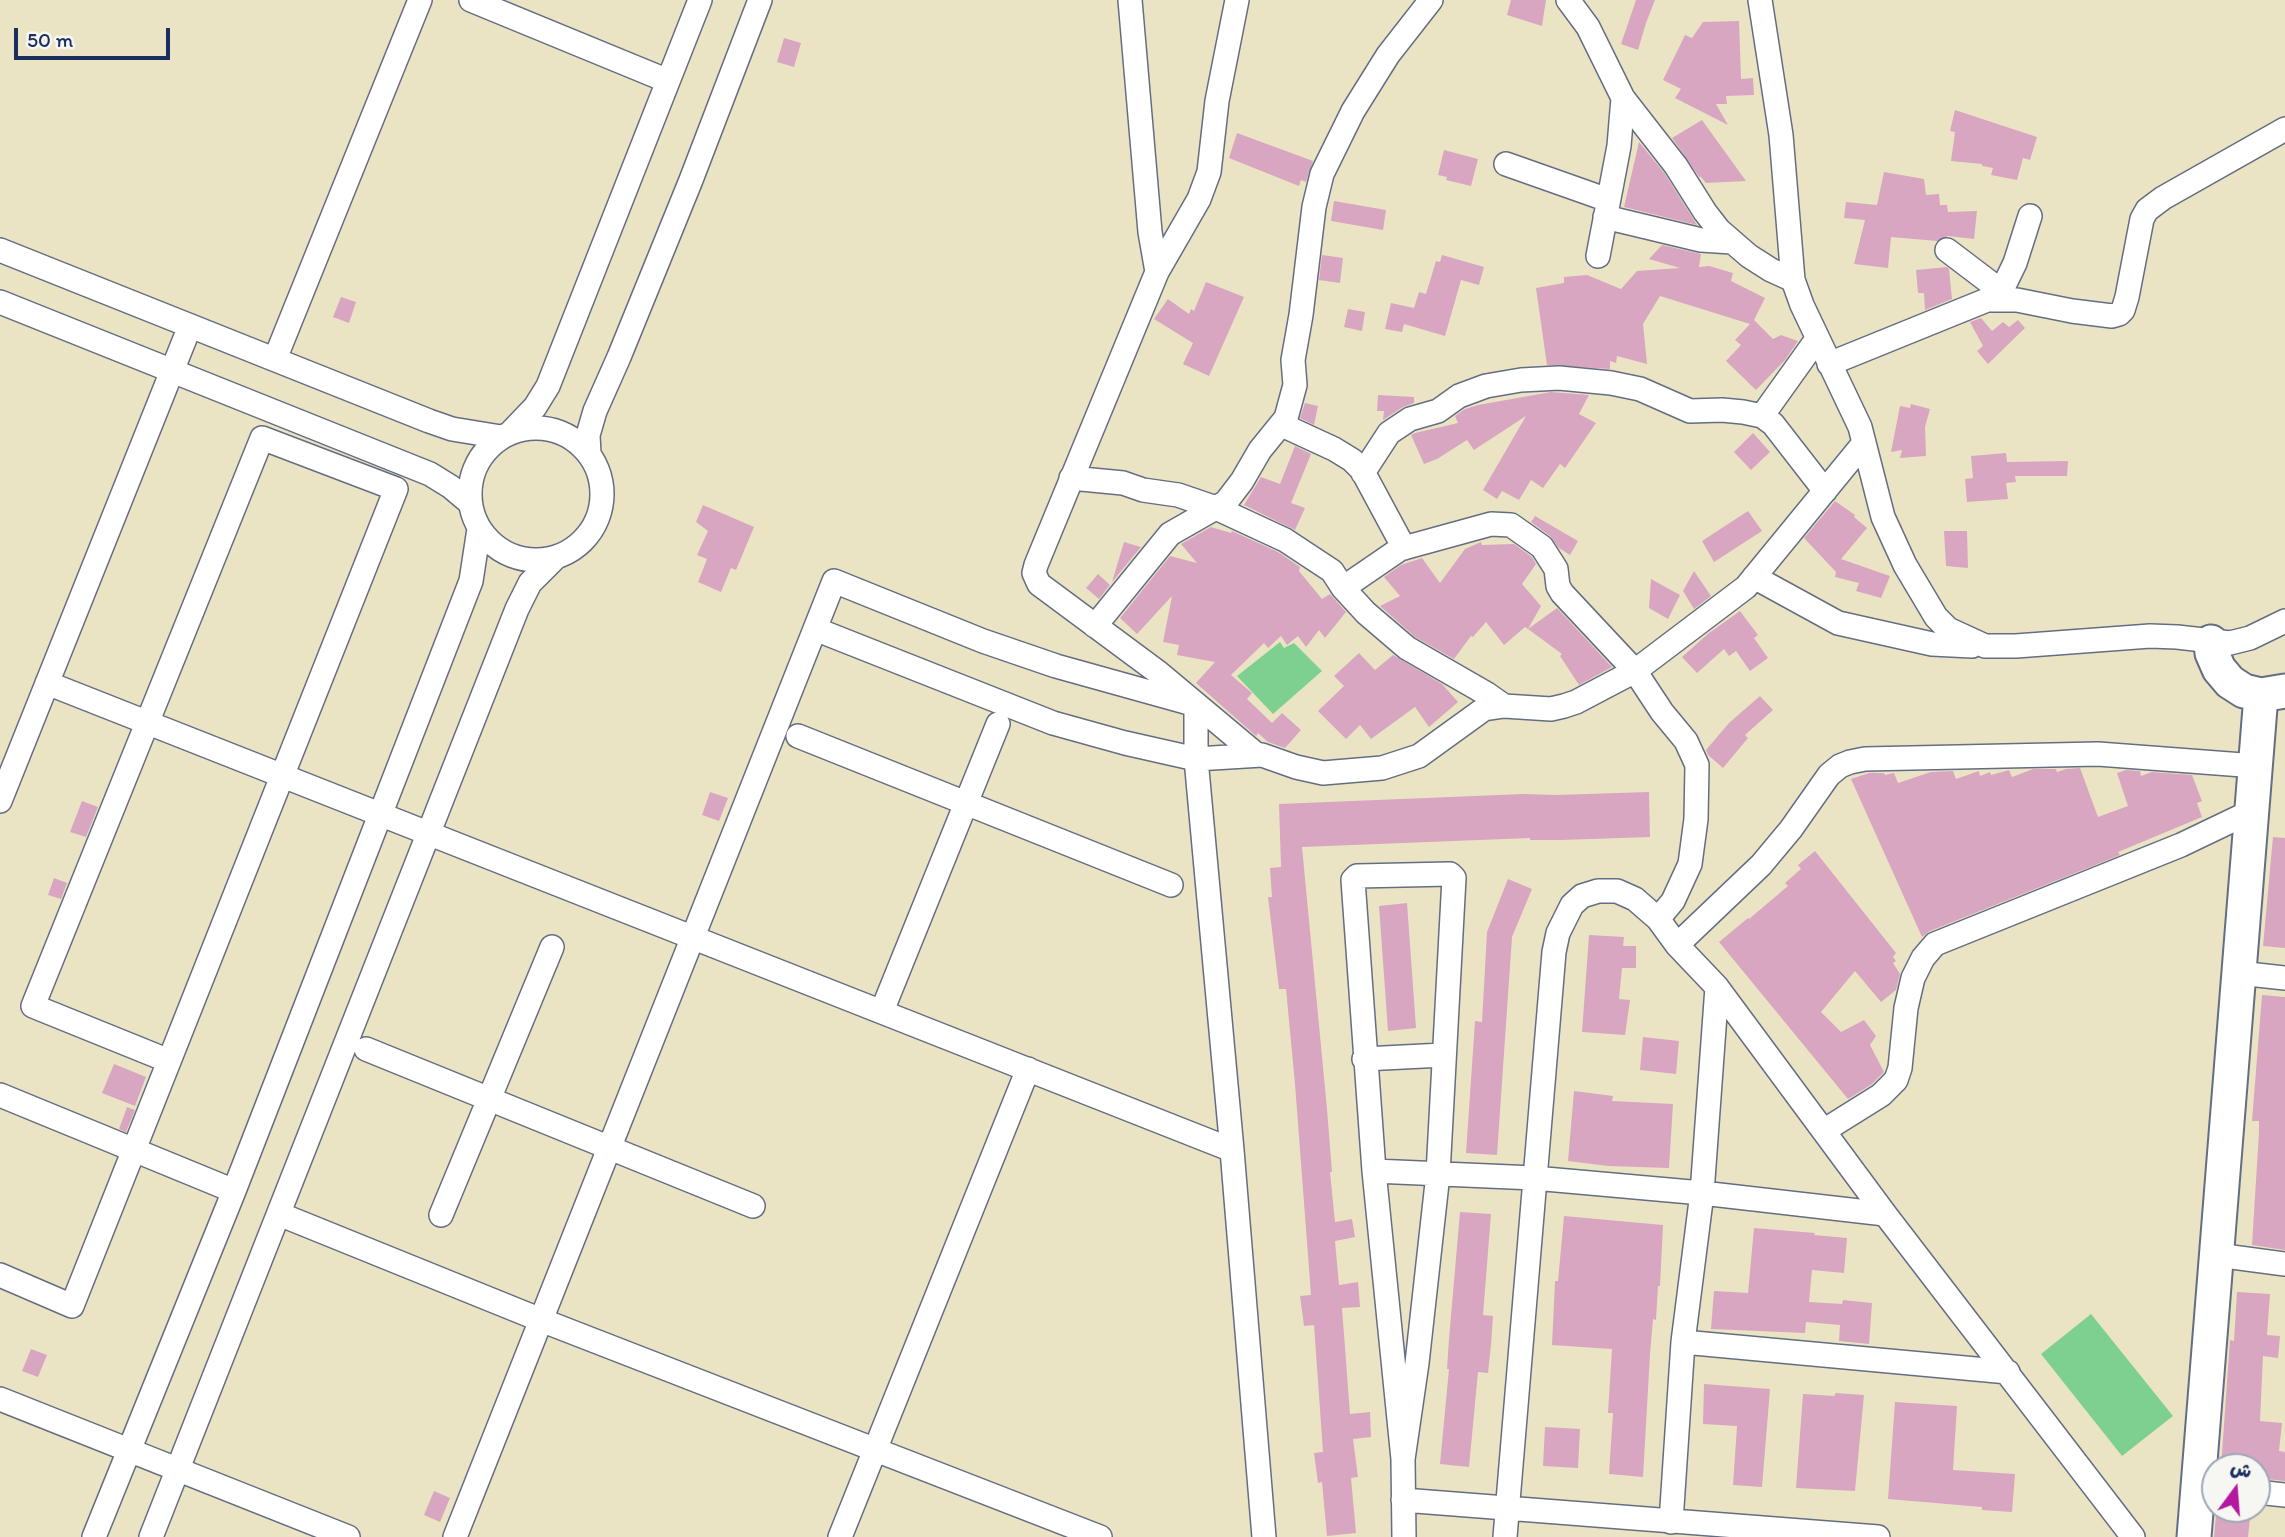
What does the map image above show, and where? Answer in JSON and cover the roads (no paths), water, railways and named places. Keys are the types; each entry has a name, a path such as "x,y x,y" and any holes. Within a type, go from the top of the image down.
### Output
{"street":[{"path":"275,359 420,0"},
{"path":"471,0 668,81"},
{"path":"0,250 452,429 506,434 528,428 554,430 577,442 589,454 599,473 603,494 599,514 590,533 575,548 556,557 534,560 512,556 494,545 479,529 470,503 469,488 474,468 485,450 506,434 535,407 548,386 700,0"},
{"path":"589,454 588,435 594,411 619,357 691,180 760,0"},
{"path":"1130,0 1150,232 1157,272"},
{"path":"1237,0 1217,101 1209,172 1199,199 1157,272 1035,565 1034,573 1039,584 1159,673 1256,755"},
{"path":"1095,626 1170,534 1226,502 1261,450 1282,425 1295,385 1293,360 1312,222 1322,174 1353,111 1388,55 1431,0"},
{"path":"1568,0 1588,27 1623,98 1676,166 1705,212 1732,242 1771,270 1793,280"},
{"path":"1760,0 1781,135 1793,280 1817,339 1860,427 1883,517 1905,565 1936,617 1948,629 1985,646"},
{"path":"1598,256 1619,146 1623,98"},
{"path":"1947,250 1999,295 2112,316 2121,313 2133,273 2142,219 2147,210 2163,198 2285,128"},
{"path":"1506,164 1607,209 1700,240 1732,242"},
{"path":"1829,364 1999,295 2015,263 2030,216"},
{"path":"0,302 430,474 470,503"},
{"path":"0,801 190,326"},
{"path":"1762,416 1817,339"},
{"path":"1363,473 1390,433 1404,422 1438,411 1459,396 1486,386 1521,380 1559,378 1611,383 1654,394 1690,411 1734,411 1762,416 1773,424 1825,491"},
{"path":"1282,425 1352,460 1363,473 1405,548"},
{"path":"0,1275 72,1306 396,489 262,438 33,1006 169,1061"},
{"path":"815,629 1053,723 1125,743 1196,759 1256,755 1271,757 1296,767 1323,773 1382,768 1419,756 1484,709 1504,706 1551,709 1564,706 1635,671 1746,587 1864,443"},
{"path":"1071,478 1124,483 1143,490 1178,495 1216,508 1285,540 1332,571 1343,588 1366,613 1407,648 1504,706"},
{"path":"1343,588 1376,564 1405,548 1491,524 1511,525 1542,547 1556,569 1558,586 1562,593 1635,671 1693,754 1698,772 1690,864 1673,901 1658,919"},
{"path":"94,1537 234,1191 471,581 479,529"},
{"path":"151,1537 517,609 530,583 556,557"},
{"path":"1754,577 1838,623 1932,644 2016,646 2150,636 2230,643 2250,638 2285,621"},
{"path":"456,1537 834,581 1007,649 1094,677 1196,705"},
{"path":"2208,1453 2217,1255 2252,811 2256,766 2273,693 2244,691 2230,682 2219,669 2212,653 2211,642"},
{"path":"47,683 1232,1150"},
{"path":"1196,705 1196,759 1264,1537"},
{"path":"882,1011 998,724"},
{"path":"797,736 1171,885"},
{"path":"1677,945 1761,865 1791,829 1829,775 1850,762 1886,758 2098,754 2256,766"},
{"path":"1825,1130 1881,1095 1896,1080 1913,978 1923,958 1935,944 2180,845 2252,811"},
{"path":"1403,1459 1417,1363 1438,1174 1453,876 1450,874 1357,876 1353,880 1364,1059 1403,1459 1404,1537"},
{"path":"1505,1537 1554,952 1558,933 1572,905 1582,896 1598,891 1617,891 1635,899 1658,919 1677,945 1717,987 1885,1214 2133,1537"},
{"path":"441,1215 552,947"},
{"path":"2239,973 2285,978"},
{"path":"1671,1522 1683,1342 1702,1193 1717,987"},
{"path":"366,1049 752,1206"},
{"path":"1364,1059 1443,1055"},
{"path":"840,1537 1028,1069"},
{"path":"0,1095 234,1191"},
{"path":"1374,1171 1534,1178 1702,1193 1885,1214"},
{"path":"279,1214 541,1320 1100,1537"},
{"path":"2217,1255 2285,1264"},
{"path":"1683,1342 2008,1372"},
{"path":"0,1399 348,1537"},
{"path":"1403,1500 1804,1534 1878,1537"},
{"path":"2194,1537 2201,1508"}]}
